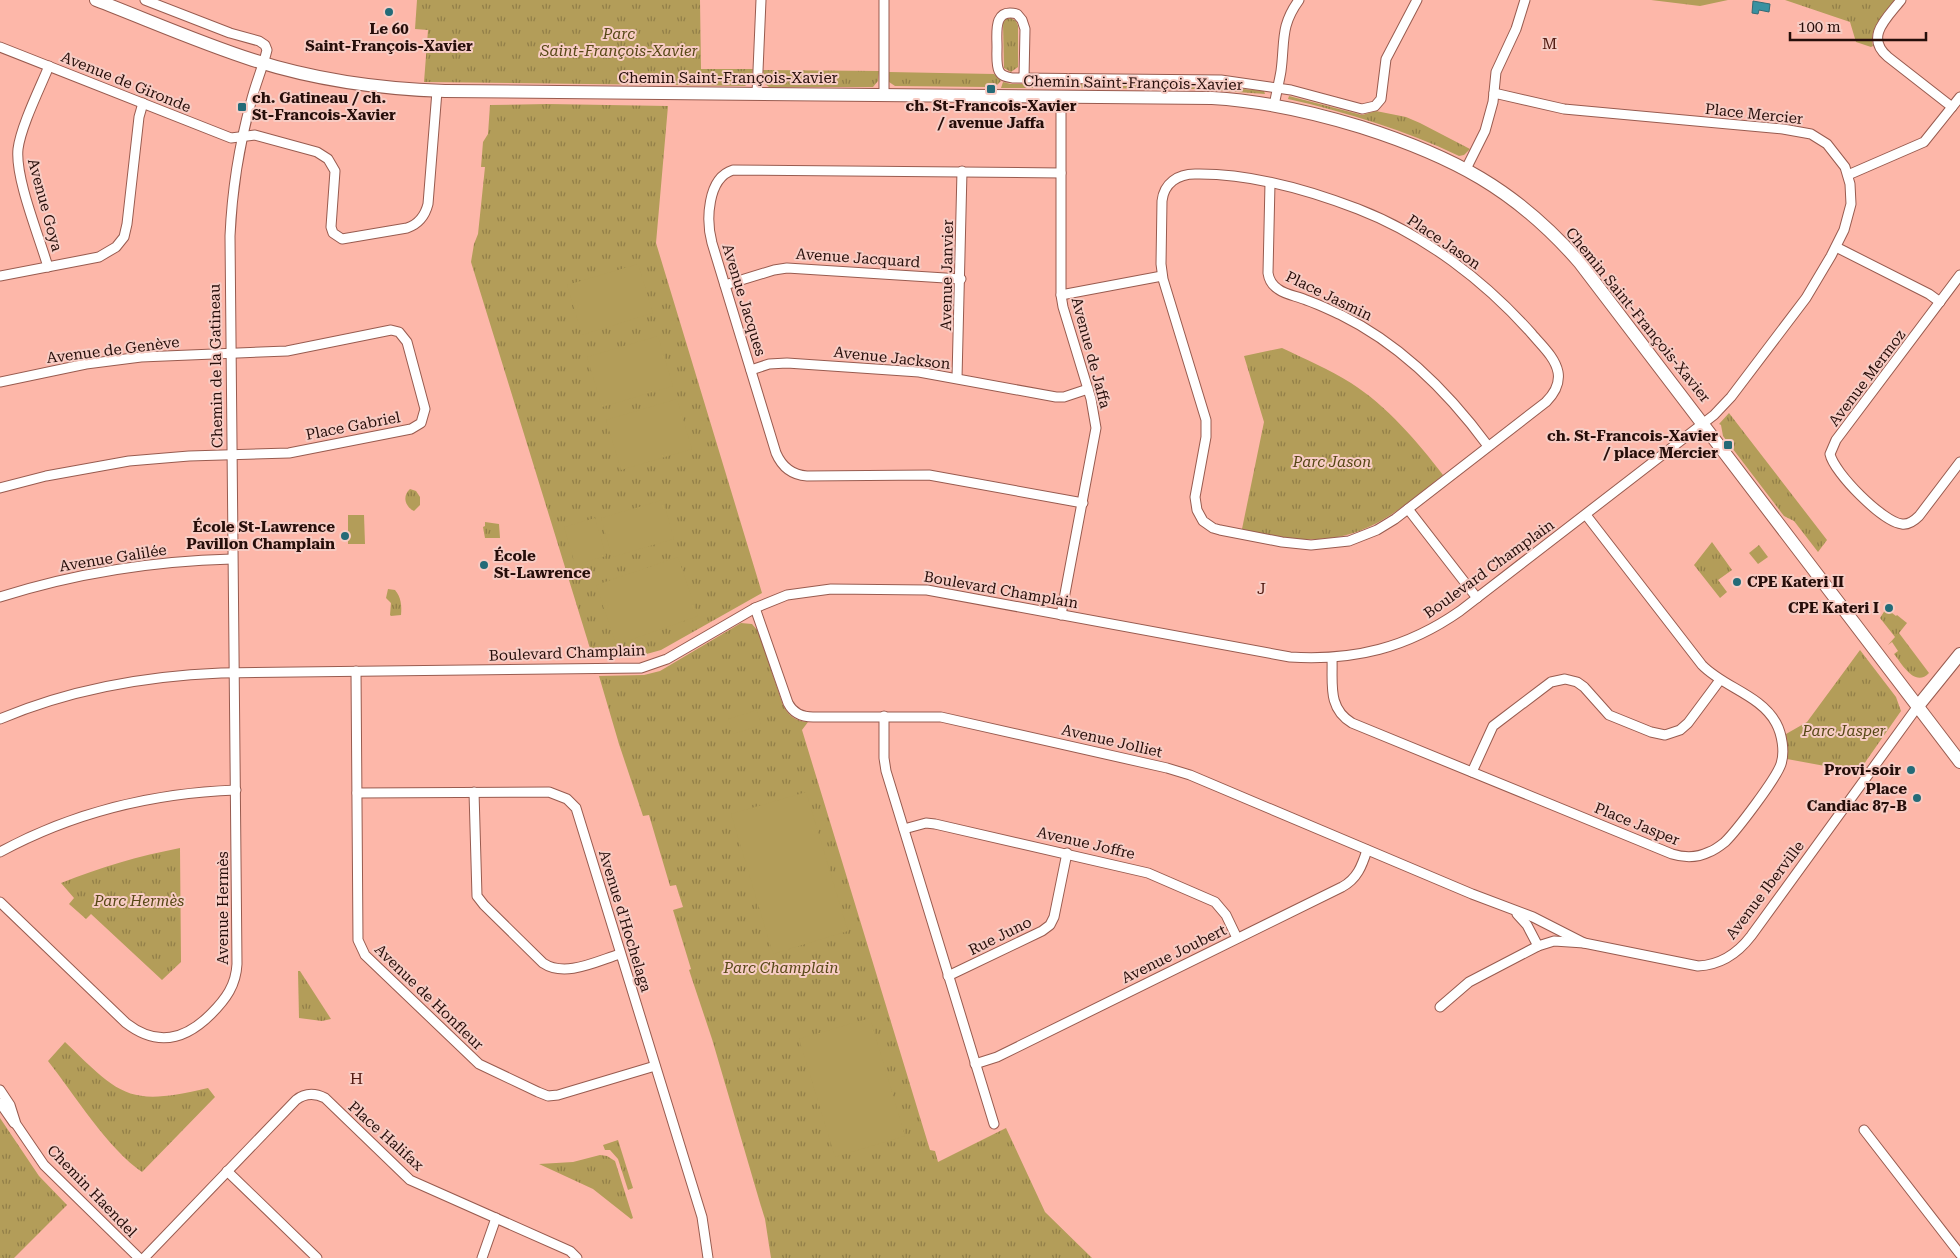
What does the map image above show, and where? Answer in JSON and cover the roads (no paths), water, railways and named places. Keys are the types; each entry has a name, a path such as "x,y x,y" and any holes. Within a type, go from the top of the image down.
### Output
{"street":[{"name":"Chemin Saint-François-Xavier","path":"96,0 263,63 351,83 381,87 437,91 1197,97 1238,100 1328,118 1428,150 1466,169 1526,209 1564,245 1611,302 1960,762"},
{"path":"145,0 230,33 259,41 266,48 263,63"},
{"path":"757,94 761,0"},
{"path":"884,0 884,95"},
{"path":"1274,106 1278,88 1285,26 1288,17 1299,0"},
{"path":"1024,78 1024,24 1017,14 1006,13 997,24 998,69 1000,74 1006,77 1024,78 1209,79 1278,88 1362,109 1375,106 1382,94 1383,72 1389,52 1416,0"},
{"path":"1466,169 1485,131 1492,108 1497,68 1516,29 1525,0"},
{"path":"1901,0 1879,30 1877,38 1880,49 1952,108"},
{"name":"Avenue de Gironde","path":"0,47 231,138 255,135 317,152 328,159 333,167 335,177 331,227 333,233 338,238 349,239 407,228 420,221 427,209 437,91"},
{"name":"Chemin de la Gatineau","path":"234,673 229,261 231,216 235,175 243,136 263,63"},
{"name":"Avenue Goya","path":"48,267 20,176 18,155 20,140 49,66"},
{"name":"Place Mercier","path":"1494,93 1564,109 1802,131 1819,138 1827,144 1840,160 1848,175 1851,191 1850,210 1836,247 1806,298 1731,397 1703,424"},
{"name":"Avenue de Jaffa","path":"1061,96 1061,295 1095,415 1096,428 1061,615"},
{"path":"1848,175 1924,142 1960,97"},
{"path":"0,276 105,255 120,242 127,224 139,117 144,104"},
{"name":"Avenue Jacques","path":"1061,173 740,169 729,171 722,176 714,188 710,237 778,457 785,467 794,474 807,476 929,475 1083,503"},
{"name":"Avenue Janvier","path":"957,378 961,279 962,171"},
{"name":"Place Jason","path":"1202,174 1241,177 1318,194 1359,209 1384,221 1429,246 1460,267 1494,295 1547,352 1554,361 1558,373 1557,386 1546,402 1408,508 1385,525 1368,534 1340,543 1321,545 1293,544 1220,530 1213,528 1203,521 1197,510 1195,497 1206,437 1206,420 1162,276 1162,201 1164,192 1173,180 1183,175 1202,174"},
{"name":"Place Jasmin","path":"1270,182 1268,273 1271,282 1282,291 1318,304 1352,321 1400,352 1420,368 1451,399 1488,446"},
{"path":"1836,247 1929,294 1940,302"},
{"name":"Avenue Jacquard","path":"726,285 774,270 787,268 961,279"},
{"name":"Avenue Mermoz","path":"1960,275 1832,446 1830,454 1833,462 1862,498 1892,520 1903,524 1909,524 1919,516 1960,462"},
{"path":"1061,295 1162,276"},
{"name":"Place Gabriel","path":"230,352 287,351 395,330 402,334 407,342 425,409 421,423 411,429 294,452 231,454"},
{"name":"Avenue de Genève","path":"0,382 86,364 161,356 230,352"},
{"name":"Avenue Jackson","path":"751,370 775,363 787,363 912,371 1056,397 1064,397 1088,389"},
{"name":"Boulevard Champlain","path":"0,719 53,699 114,684 173,675 641,668 667,658 755,608 781,596 808,591 903,588 936,591 1280,656 1332,658 1364,653 1409,640 1441,624 1478,598 1703,424"},
{"path":"0,488 46,476 129,461 231,454"},
{"path":"1408,508 1478,598"},
{"name":"Place Jasper","path":"1332,658 1335,705 1346,719 1672,854 1692,857 1703,855 1719,847 1728,839 1773,779 1782,759 1781,738 1772,717 1758,704 1720,680 1702,665 1586,515"},
{"name":"Avenue Galilée","path":"0,598 48,583 105,570 169,562 232,559"},
{"name":"Avenue Jolliet","path":"755,608 788,703 796,713 812,717 934,716 949,718 1167,768 1190,775 1559,929 1584,943"},
{"path":"1918,706 1960,654"},
{"name":"Avenue de Honfleur","path":"356,671 358,940 362,950 479,1064 538,1092 553,1096 655,1066"},
{"name":"Avenue Hermès","path":"0,902 134,1029 141,1033 163,1038 189,1032 204,1021 226,998 236,976 234,673"},
{"path":"1472,772 1493,726 1547,684 1555,680 1564,679 1581,684 1609,715 1651,732 1665,735 1680,730 1688,724 1720,680"},
{"name":"Avenue Iberville","path":"1440,1007 1469,982 1538,946 1559,941 1584,943 1698,966 1712,964 1732,954 1751,936 1918,706"},
{"path":"884,716 885,767 994,1124"},
{"path":"0,852 53,827 111,807 176,794 236,790"},
{"path":"474,792 476,890 484,905 543,962 554,968 566,970 620,954"},
{"name":"Avenue d'Hochelaga","path":"357,793 549,792 561,795 572,803 579,816 702,1217 708,1258"},
{"name":"Avenue Joffre","path":"904,829 926,823 935,824 1142,870 1211,899 1222,910 1237,938"},
{"name":"Avenue Joubert","path":"975,1064 1005,1053 1347,885 1358,872 1367,850"},
{"name":"Rue Juno","path":"948,976 1042,931 1050,925 1054,917 1067,853"},
{"name":"Avenue Jolliet","path":"1510,910 1524,922 1538,946"},
{"name":"Chemin Haendel","path":"0,1090 10,1105 16,1124 51,1172 139,1258"},
{"name":"Place Halifax","path":"144,1258 296,1100 304,1095 312,1094 325,1098 407,1178 570,1251 577,1258"},
{"path":"0,1103 16,1124"},
{"path":"1864,1130 1960,1254"},
{"path":"227,1171 317,1258"},
{"path":"482,1258 496,1218"}],"water":[{"path":"1753,1 1770,4 1769,12 1759,10 1758,14 1752,13"}],"place":[{"name":"Le 60 Saint-François-Xavier","path":"389,12"},
{"name":"ch. St-Francois-Xavier / avenue Jaffa","path":"991,89"},
{"name":"ch. Gatineau / ch. St-Francois-Xavier","path":"242,107"},
{"name":"ch. St-Francois-Xavier / place Mercier","path":"1728,445"},
{"name":"École St-Lawrence Pavillon Champlain","path":"345,536"},
{"name":"École St-Lawrence","path":"484,565"},
{"name":"CPE Kateri II","path":"1737,582"},
{"name":"CPE Kateri I","path":"1889,608"},
{"name":"Provi-soir","path":"1911,770"},
{"name":"Place Candiac 87-B","path":"1917,798"}],"district":[{"name":"M","path":"1550,43"},
{"name":"J","path":"1262,588"},
{"name":"H","path":"357,1078"}],"park label":[{"name":"Parc Saint-François-Xavier","path":"619,42"},
{"name":"Parc Jason","path":"1332,462"},
{"name":"Parc Jasper","path":"1844,731"},
{"name":"Parc Hermès","path":"139,901"},
{"name":"Parc Champlain","path":"781,968"}]}
